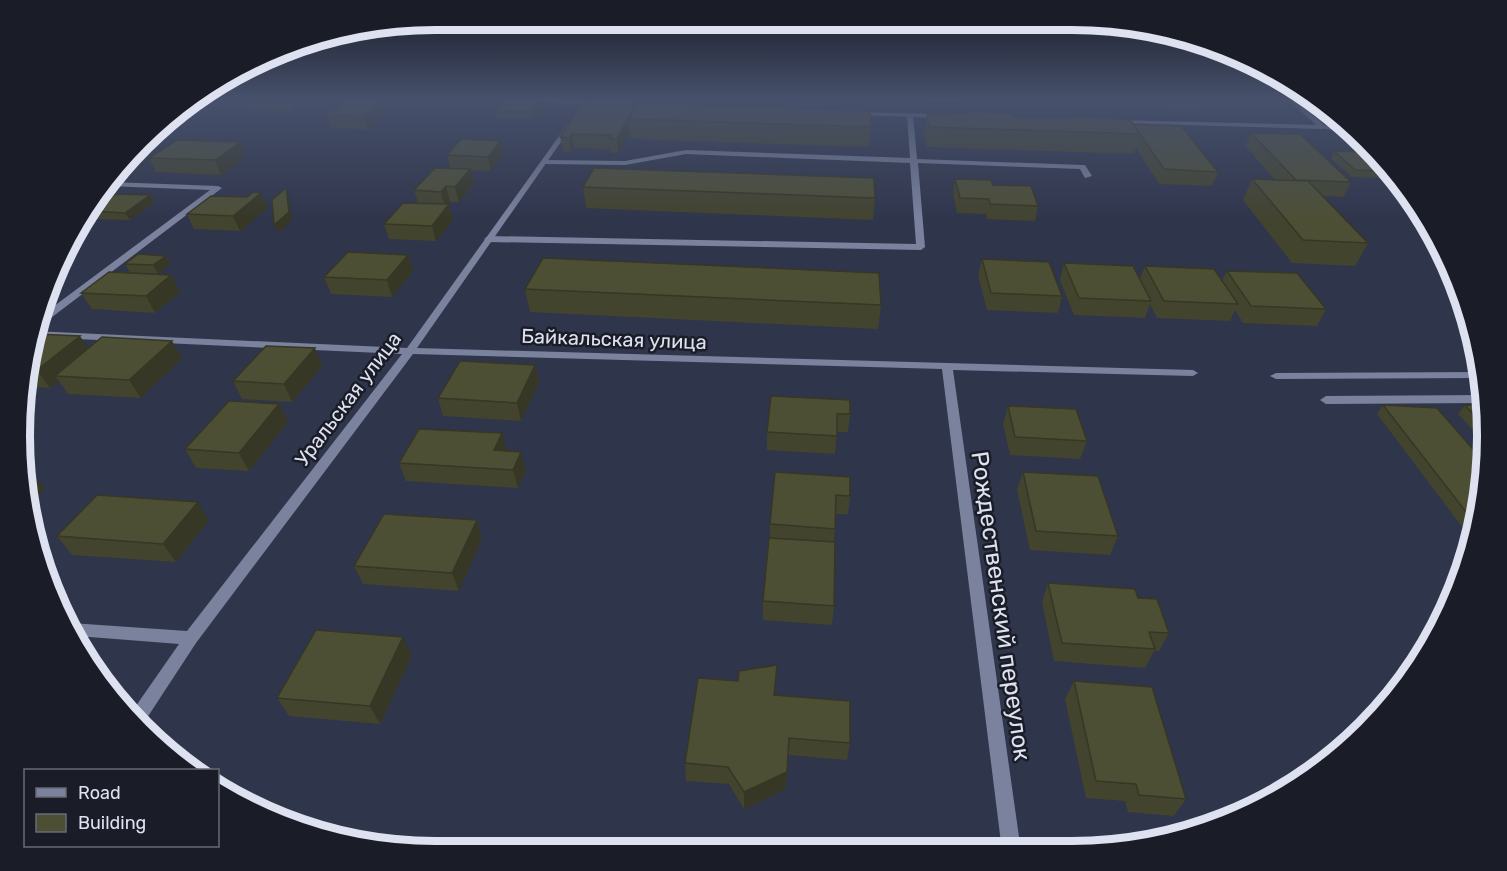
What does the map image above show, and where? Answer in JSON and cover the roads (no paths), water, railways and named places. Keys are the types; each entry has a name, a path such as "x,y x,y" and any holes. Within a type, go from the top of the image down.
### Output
{"street":[{"name":"Уральская улица","path":"141,714 191,638 410,351 560,140"},
{"path":"488,239 921,247 913,140"},
{"path":"545,162 625,164 686,152 1082,167 1088,176"},
{"path":"49,314 218,188 118,184"},
{"name":"Байкальская улица","path":"43,334 410,351 1194,373"},
{"name":"Рождественский переулок","path":"947,367 1011,841"},
{"path":"1276,376 1473,375"},
{"path":"1326,400 1475,399"},
{"path":"80,629 191,638"}]}
